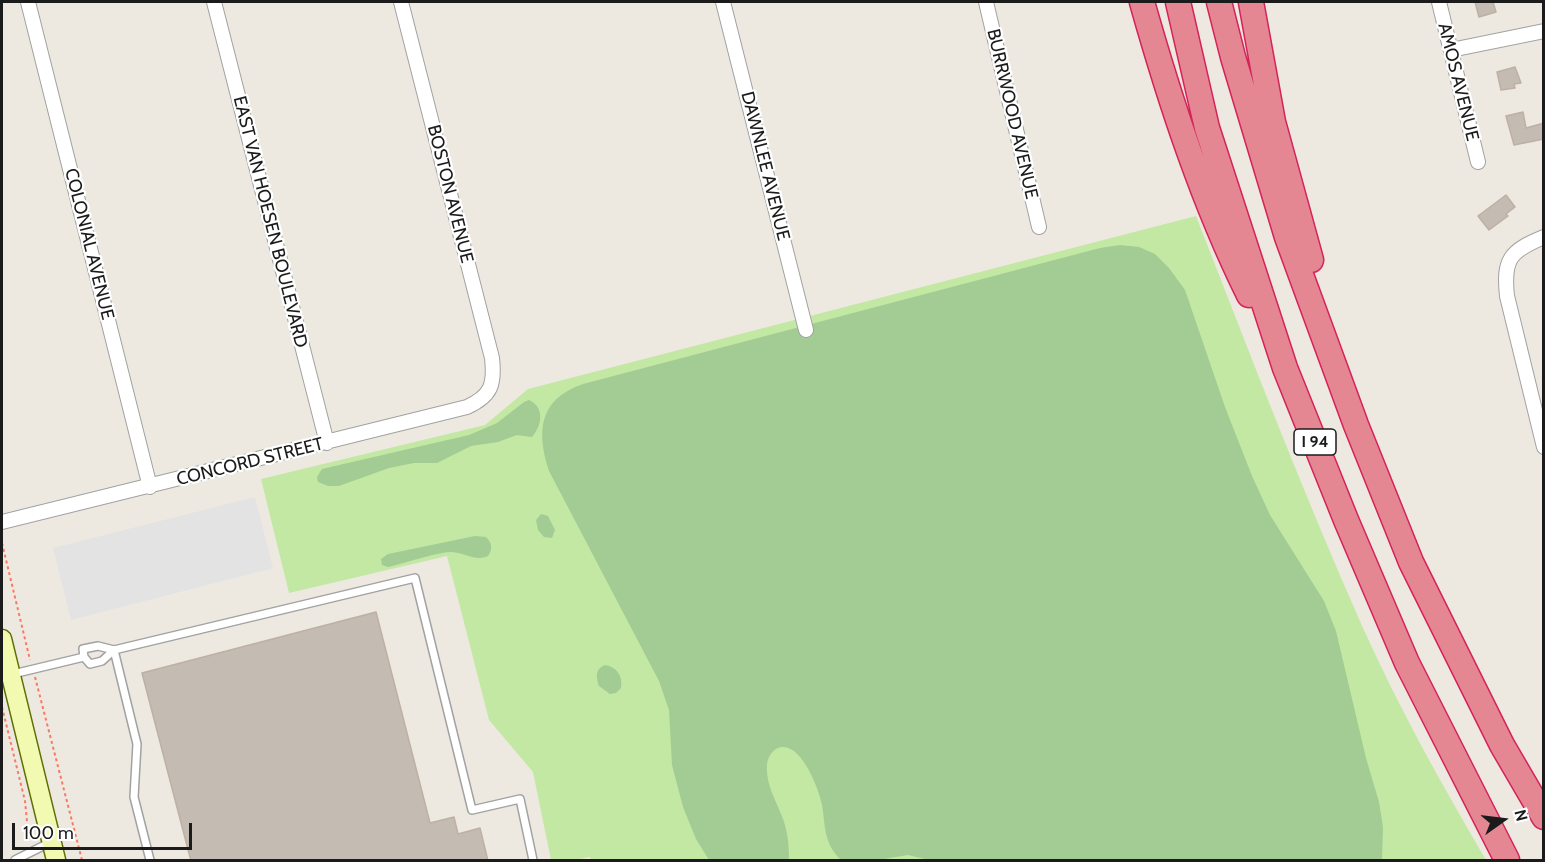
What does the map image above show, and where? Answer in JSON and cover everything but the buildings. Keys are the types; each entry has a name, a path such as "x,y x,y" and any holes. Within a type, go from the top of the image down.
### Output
{"highway":[{"path":"1142,2 1179,119 1226,249 1285,368"},
{"name":"I 94","path":"1178,2 1207,128 1285,368 1407,663 1507,861"},
{"name":"I 94","path":"1219,2 1233,57 1287,237 1356,425 1411,562 1502,746 1544,817"},
{"path":"1251,2 1273,122 1356,425"}],"street":[{"name":"COLONIAL AVENUE","path":"28,2 150,487"},
{"name":"EAST VAN HOESEN BOULEVARD","path":"214,2 327,443"},
{"name":"BOSTON AVENUE","path":"401,2 492,358 491,388"},
{"name":"DAWNLEE AVENUE","path":"723,2 806,330"},
{"name":"BURRWOOD AVENUE","path":"986,2 1039,227"},
{"name":"AMOS AVENUE","path":"1439,2 1478,162"},
{"path":"1451,50 1544,31"},
{"path":"1544,237 1529,243 1511,256 1505,277 1507,296 1544,447"},
{"name":"CONCORD STREET","path":"2,522 467,407 481,401 491,388"},
{"path":"2,639 56,861"}],"lane":[{"path":"114,650 102,661 90,664 84,657 83,649 98,646 114,650 415,578 472,810 520,799 532,861"},
{"path":"114,650 137,744 134,797 150,861"},
{"path":"10,675 84,657"},
{"path":"15,861 52,842"}],"path":[{"path":"2,543 82,861"},
{"path":"2,707 25,801 31,853"}],"green space":[{"path":"1196,216 1298,475 1363,628 1422,746 1486,860 591,860 590,857 575,860 551,860 533,772 489,720 447,556 289,593 261,479 485,425 528,389"},
{"path":"1120,245 1139,247 1155,254 1185,290 1225,407 1252,476 1270,515 1324,601 1336,631 1366,758 1379,802 1383,827 1382,860 929,860 908,855 878,860 841,860 832,850 828,840 822,805 813,778 801,758 786,747 778,748 771,753 767,773 786,829 789,860 709,860 696,839 683,807 672,765 669,710 659,681 549,471 542,430 549,408 568,390 583,384 1100,248"},
{"path":"529,400 538,407 540,412 540,422 532,437 517,435 498,442 471,446 437,463 414,463 389,468 339,486 328,486 318,482 317,477 322,469 469,435 497,423"},
{"path":"541,514 548,516 555,530 552,538 544,537 538,530 536,520"},
{"path":"475,536 486,537 490,542 491,548 488,556 479,558 450,552 388,567 382,565 381,559 388,554"},
{"path":"605,665 616,670 620,676 621,688 616,693 610,694 599,686 597,674 599,669"}],"shaded area":[{"path":"255,497 273,568 71,620 53,548"}]}
